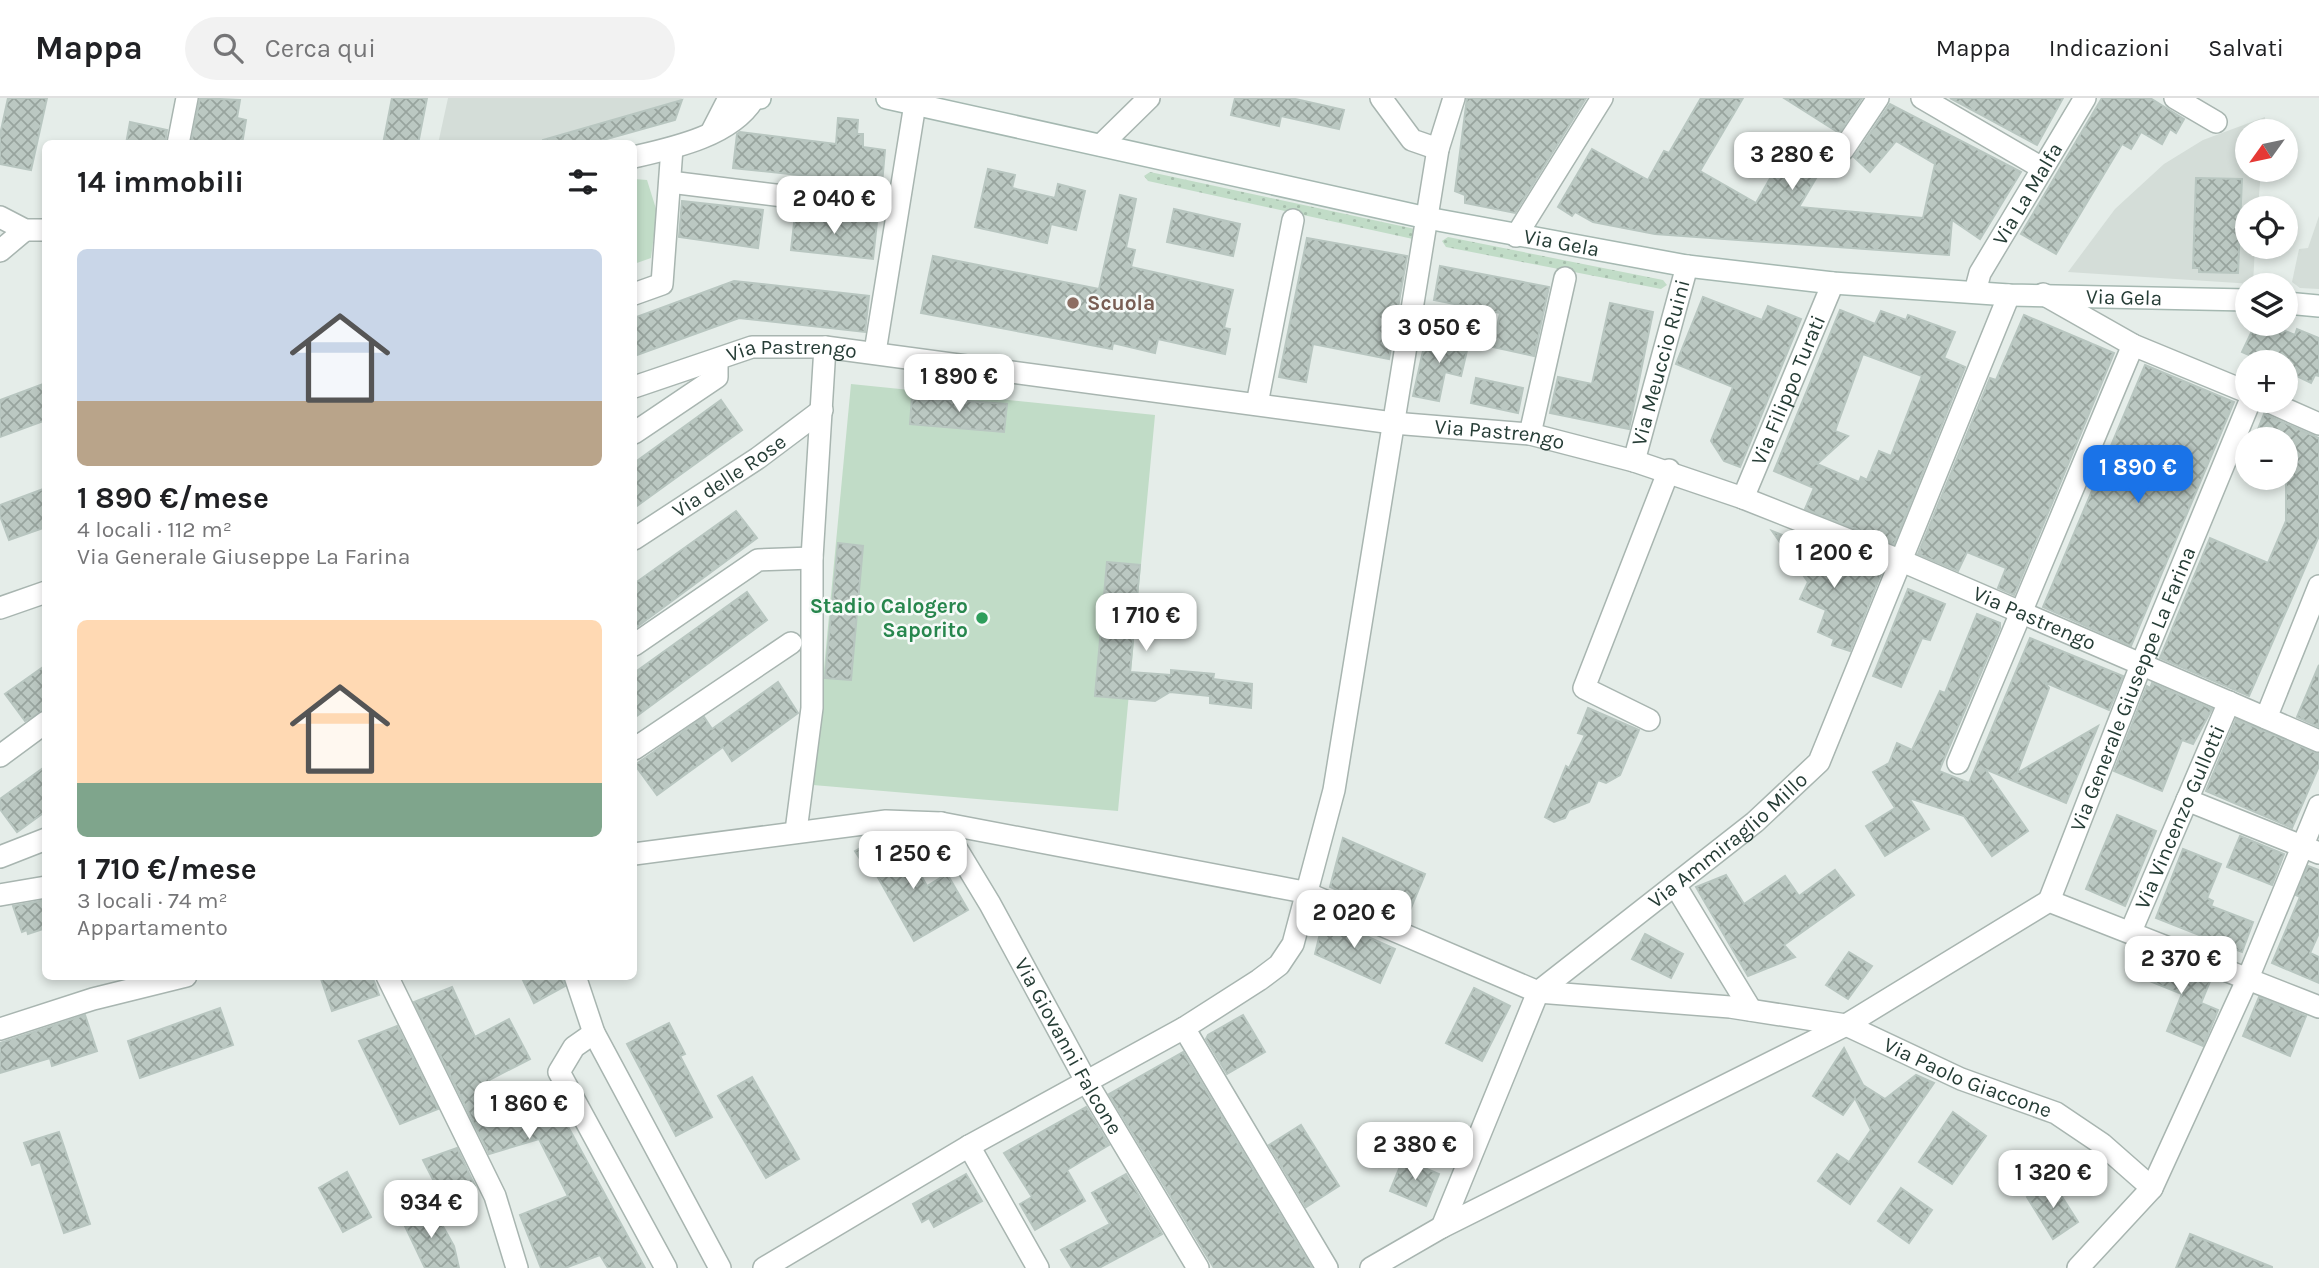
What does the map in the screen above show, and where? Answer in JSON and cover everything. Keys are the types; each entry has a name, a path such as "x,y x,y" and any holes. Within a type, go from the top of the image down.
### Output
{"street":[{"path":"179,140 187,98"},
{"path":"712,131 729,98"},
{"name":"Via Gela","path":"887,98 1427,218 1687,266 1833,283 2009,295 2235,300"},
{"path":"1101,145 1149,98"},
{"path":"1381,98 1412,140 1438,149"},
{"path":"764,1268 969,1146 1184,1028 1279,965 1293,944 1304,892 1334,790 1438,149 1454,98"},
{"path":"1516,236 1602,98"},
{"path":"1843,150 1878,98"},
{"path":"1922,98 2042,168"},
{"name":"Via La Malfa","path":"1975,292 1980,273 2085,98"},
{"path":"2175,98 2216,122"},
{"path":"637,156 694,142 736,120 752,99"},
{"path":"875,352 915,104"},
{"path":"637,294 662,284 673,148"},
{"path":"670,182 872,207"},
{"path":"0,217 35,230"},
{"path":"1257,404 1293,220"},
{"path":"0,251 35,230"},
{"name":"Via Meuccio Ruini","path":"1634,460 1687,266"},
{"path":"1530,434 1565,278"},
{"name":"Via Filippo Turati","path":"1743,498 1833,283"},
{"path":"2043,294 2133,345 2235,387"},
{"name":"Via Ammiraglio Millo","path":"1442,1227 1538,992 1755,822 1819,762 2009,295"},
{"path":"2298,304 2319,306"},
{"path":"1958,763 2133,345"},
{"name":"Via Pastrengo","path":"637,386 752,347 825,348 875,352 1393,423 1530,434 1669,470 1743,498 2021,611 2319,741"},
{"path":"796,831 812,708 812,558 825,348"},
{"path":"637,431 717,377 717,360"},
{"name":"Via delle Rose","path":"637,537 758,458 822,410"},
{"name":"Via Generale Giuseppe La Farina","path":"2049,901 2141,665 2245,413"},
{"path":"2294,413 2319,424"},
{"path":"1649,720 1584,688 1669,470"},
{"path":"637,643 758,560 812,558"},
{"path":"2266,718 2319,586"},
{"path":"0,608 42,593"},
{"path":"637,747 791,643"},
{"name":"Via Vincenzo Gullotti","path":"2131,931 2229,702"},
{"path":"0,756 42,725"},
{"path":"2188,800 2310,849"},
{"path":"2078,1268 2152,1188 2310,849 2319,806"},
{"name":"Via Paolo Giaccone","path":"637,854 886,821 941,823 1304,892 1538,992 1751,1010 1846,1025 1961,1079 2056,1113 2102,1144 2152,1188"},
{"name":"Via Giovanni Falcone","path":"941,823 990,904 1086,1082 1198,1268"},
{"path":"0,857 42,841"},
{"path":"1675,885 1751,1010"},
{"path":"0,895 42,888"},
{"path":"1371,1268 1442,1227 1846,1025 2049,901 2319,1007"},
{"path":"0,1029 93,999 170,980"},
{"path":"389,980 495,1196 517,1268"},
{"path":"576,980 594,1033 720,1268"},
{"path":"1184,1028 1327,1268"},
{"path":"594,1033 574,1047 559,1072 666,1268"},
{"path":"969,1146 1038,1268"}],"shaded area":[{"path":"448,98 682,98 675,120 600,140 439,140"},
{"path":"2235,128 2235,182 2260,182 2259,196 2235,196 2235,259 2254,259 2254,273 2235,273 2235,283 2068,272 2115,209 2164,164 2203,140"},
{"path":"2319,216 2319,289 2300,288 2298,273 2294,273 2299,249 2308,248"}],"green space":[{"path":"1150,172 1415,229 1413,239 1148,181 1144,176"},
{"path":"637,179 647,180 657,212 651,258 637,263"},
{"path":"1448,237 1663,280 1667,285 1661,289 1446,247 1442,241"},
{"name":"Stadio Calogero Saporito","path":"851,384 1155,415 1118,811 813,785"}],"building":[{"path":"8,98 47,98 31,170 0,164 0,135"},
{"path":"200,98 240,100 237,118 246,120 243,140 192,140"},
{"path":"392,98 427,98 419,140 384,140"},
{"path":"1235,98 1291,98 1344,110 1339,129 1281,116 1279,126 1231,115"},
{"path":"1467,98 1586,98 1515,213 1465,203 1465,195 1455,191"},
{"path":"1701,98 1743,98 1700,171 1756,203 1784,154 1796,161 1799,154 1822,168 1799,207 1923,218 1935,164 1896,141 1870,172 1854,157 1890,104 2021,172 1980,239 1952,220 1949,255 1655,234 1593,222 1575,212 1572,216 1558,207 1592,149 1648,180 1664,151 1669,153"},
{"path":"1784,98 1862,98 1839,133"},
{"path":"1950,98 2063,98 2037,145"},
{"path":"2102,98 2150,98 2184,119 2176,133 2170,129 2162,144 2141,132 2131,149 2122,144 2056,254 2021,234"},
{"path":"682,100 675,120 603,140 543,140"},
{"path":"838,118 858,120 857,134 863,134 863,147 885,150 882,184 733,168 737,134 740,132 836,144"},
{"path":"130,122 167,130 166,140 127,140"},
{"path":"988,169 1015,175 1012,188 1055,198 1058,184 1085,191 1076,230 1051,224 1047,243 975,227"},
{"path":"2196,178 2235,179 2235,182 2242,182 2241,196 2235,196 2235,259 2239,259 2238,273 2199,272 2199,268 2193,268"},
{"path":"1120,195 1136,199 1126,248 1135,250 1131,267 1233,290 1224,328 1230,329 1225,354 1158,339 1155,353 1113,343 1112,349 921,313 933,256 1099,289"},
{"path":"682,201 763,210 758,248 679,237"},
{"path":"1174,209 1240,224 1233,256 1167,242"},
{"path":"795,214 877,222 873,259 791,250"},
{"path":"1307,238 1407,256 1389,359 1313,344 1306,382 1279,377"},
{"path":"1440,266 1549,287 1534,356 1493,347 1500,313 1434,300"},
{"path":"734,281 869,296 865,332 739,318 637,355 637,317"},
{"path":"1703,297 1762,320 1768,306 1801,319 1740,467 1724,461 1711,441 1733,387 1676,364"},
{"path":"1610,303 1653,312 1629,429 1550,413 1558,377 1592,384"},
{"path":"1840,310 1875,324 1881,311 1906,320 1908,315 1955,332 1944,358 1965,367 1894,544 1805,509 1814,488 1774,471","holes":["1863,354 1922,376 1891,456 1879,451 1867,480 1861,477 1859,482 1817,464 1848,436 1835,431"]},
{"path":"2024,315 2114,353 2014,595 1998,588 2006,568 1967,552 1958,571 1918,554 1990,378 1996,380"},
{"path":"2298,329 2319,338 2319,376 2315,375 2311,383 2298,377 2298,350 2243,350 2250,336 2298,336"},
{"path":"1427,333 1469,342 1461,376 1445,372 1439,401 1413,396"},
{"path":"2145,365 2234,402 2131,646 2043,607"},
{"path":"1476,378 1523,388 1518,413 1471,403"},
{"path":"42,384 42,421 0,437 0,400"},
{"path":"912,397 1007,404 1004,432 910,424"},
{"path":"721,400 742,430 637,506 637,461"},
{"path":"2264,414 2294,427 2259,427"},
{"path":"2298,429 2319,438 2319,536 2249,696 2160,658 2210,538 2268,563 2286,521 2286,490 2298,490"},
{"path":"42,489 42,528 9,540 0,516 0,505"},
{"path":"736,511 757,538 637,627 637,582"},
{"path":"1772,531 1881,574 1850,651 1832,645 1834,639 1818,632 1826,610 1800,599 1808,582"},
{"path":"838,543 863,546 851,680 825,678"},
{"path":"1107,562 1140,565 1130,672 1171,675 1171,670 1214,674 1213,679 1252,684 1251,708 1210,703 1210,696 1170,692 1155,701 1095,696"},
{"path":"1908,589 1945,604 1930,640 1922,638 1901,687 1873,676"},
{"path":"747,592 767,620 637,716 637,671"},
{"path":"1977,614 2000,623 2000,628 1939,771 1969,783 2030,638 2123,676 2109,710 2044,682 2049,688 2017,773 2098,726 2066,803 1985,769 2028,831 1992,856 1964,816 1909,798 1929,829 1885,856 1866,826 1895,808 1873,772 1889,763 1897,743 1912,750 1940,691 1945,693"},
{"path":"2319,665 2319,727 2297,717"},
{"path":"42,668 42,711 25,721 5,694"},
{"path":"778,682 798,713 732,761 723,747 657,795 637,768 637,764 704,717 712,729"},
{"path":"2152,683 2212,709 2193,744 2182,740 2162,791 2114,771 2147,686 2150,688"},
{"path":"1588,708 1639,730 1620,775 1606,783 1598,780 1589,802 1569,810 1565,818 1554,822 1545,817 1566,766 1569,768 1585,735 1578,733"},
{"path":"2236,719 2319,754 2319,766 2292,828 2206,791"},
{"path":"42,769 42,814 17,832 0,809 0,799"},
{"path":"2117,815 2156,831 2125,906 2086,889"},
{"path":"2240,836 2284,854 2272,885 2227,867"},
{"path":"880,837 891,856 898,852 907,869 915,865 927,886 947,874 968,910 914,941 872,867 867,870 855,851"},
{"path":"1343,838 1425,874 1406,920 1330,887"},
{"path":"2183,849 2221,864 2207,898 2213,901 2211,906 2253,922 2242,952 2156,918"},
{"path":"2308,866 2319,870 2319,933 2310,953 2319,957 2319,983 2272,963 2300,897 2296,895"},
{"path":"1835,870 1854,895 1784,945 1795,957 1748,976 1696,887 1726,875 1744,904 1785,876 1799,896"},
{"path":"42,901 42,929 28,934 27,930 22,932 13,906"},
{"path":"1324,917 1395,949 1380,983 1315,954"},
{"path":"1645,934 1683,954 1671,978 1632,959"},
{"path":"2141,951 2211,979 2201,1003 2218,1010 2203,1046 2167,1031 2182,994 2132,974"},
{"path":"1849,952 1872,966 1848,999 1826,985"},
{"path":"321,980 373,980 379,995 332,1011"},
{"path":"523,980 563,980 565,986 534,1003"},
{"path":"452,987 475,1037 509,1019 530,1059 489,1080 509,1124 553,1099 645,1268 608,1268 600,1255 565,1268 541,1268 520,1215 568,1196 539,1139 489,1154 414,1002"},
{"path":"1474,988 1510,1006 1482,1061 1446,1043"},
{"path":"2259,997 2306,1016 2290,1056 2243,1036"},
{"path":"220,1008 233,1045 140,1078 128,1041"},
{"path":"85,1015 97,1051 52,1066 50,1058 0,1073 0,1043"},
{"path":"1243,1015 1265,1052 1227,1074 1206,1039 1208,1035"},
{"path":"669,1023 685,1054 680,1056 712,1117 676,1136 627,1044"},
{"path":"397,1026 438,1109 400,1124 359,1041"},
{"path":"1844,1048 1863,1085 1885,1099 1916,1075 1934,1083 1850,1204 1818,1181 1837,1154 1849,1162 1871,1130 1855,1098 1843,1115 1813,1096"},
{"path":"1183,1052 1312,1268 1214,1268 1109,1094"},
{"path":"752,1077 799,1159 766,1178 718,1096"},
{"path":"1086,1107 1109,1145 1067,1170 1085,1201 1035,1230 1020,1204 1032,1197 1004,1153"},
{"path":"1953,1112 1986,1136 1952,1184 1919,1162"},
{"path":"1301,1125 1339,1186 1306,1207 1269,1145"},
{"path":"59,1132 90,1224 64,1233 40,1162 32,1165 24,1143"},
{"path":"457,1148 475,1186 443,1199 423,1160"},
{"path":"1403,1159 1439,1174 1426,1206 1390,1191"},
{"path":"347,1172 371,1217 343,1232 319,1188"},
{"path":"966,1174 982,1201 934,1227 929,1218 922,1222 913,1204"},
{"path":"1126,1174 1162,1234 1099,1268 1072,1268 1061,1250 1110,1224 1092,1193"},
{"path":"2052,1181 2078,1222 2053,1239 2027,1197"},
{"path":"1901,1188 1932,1210 1909,1243 1878,1221"},
{"path":"431,1205 454,1246 459,1268 425,1268 402,1220"},
{"path":"2190,1234 2272,1267 2272,1268 2176,1268"}],"place":[{"name":"Scuola","path":"1073,303"},
{"name":"Stadio Calogero Saporito","path":"982,618"}]}
